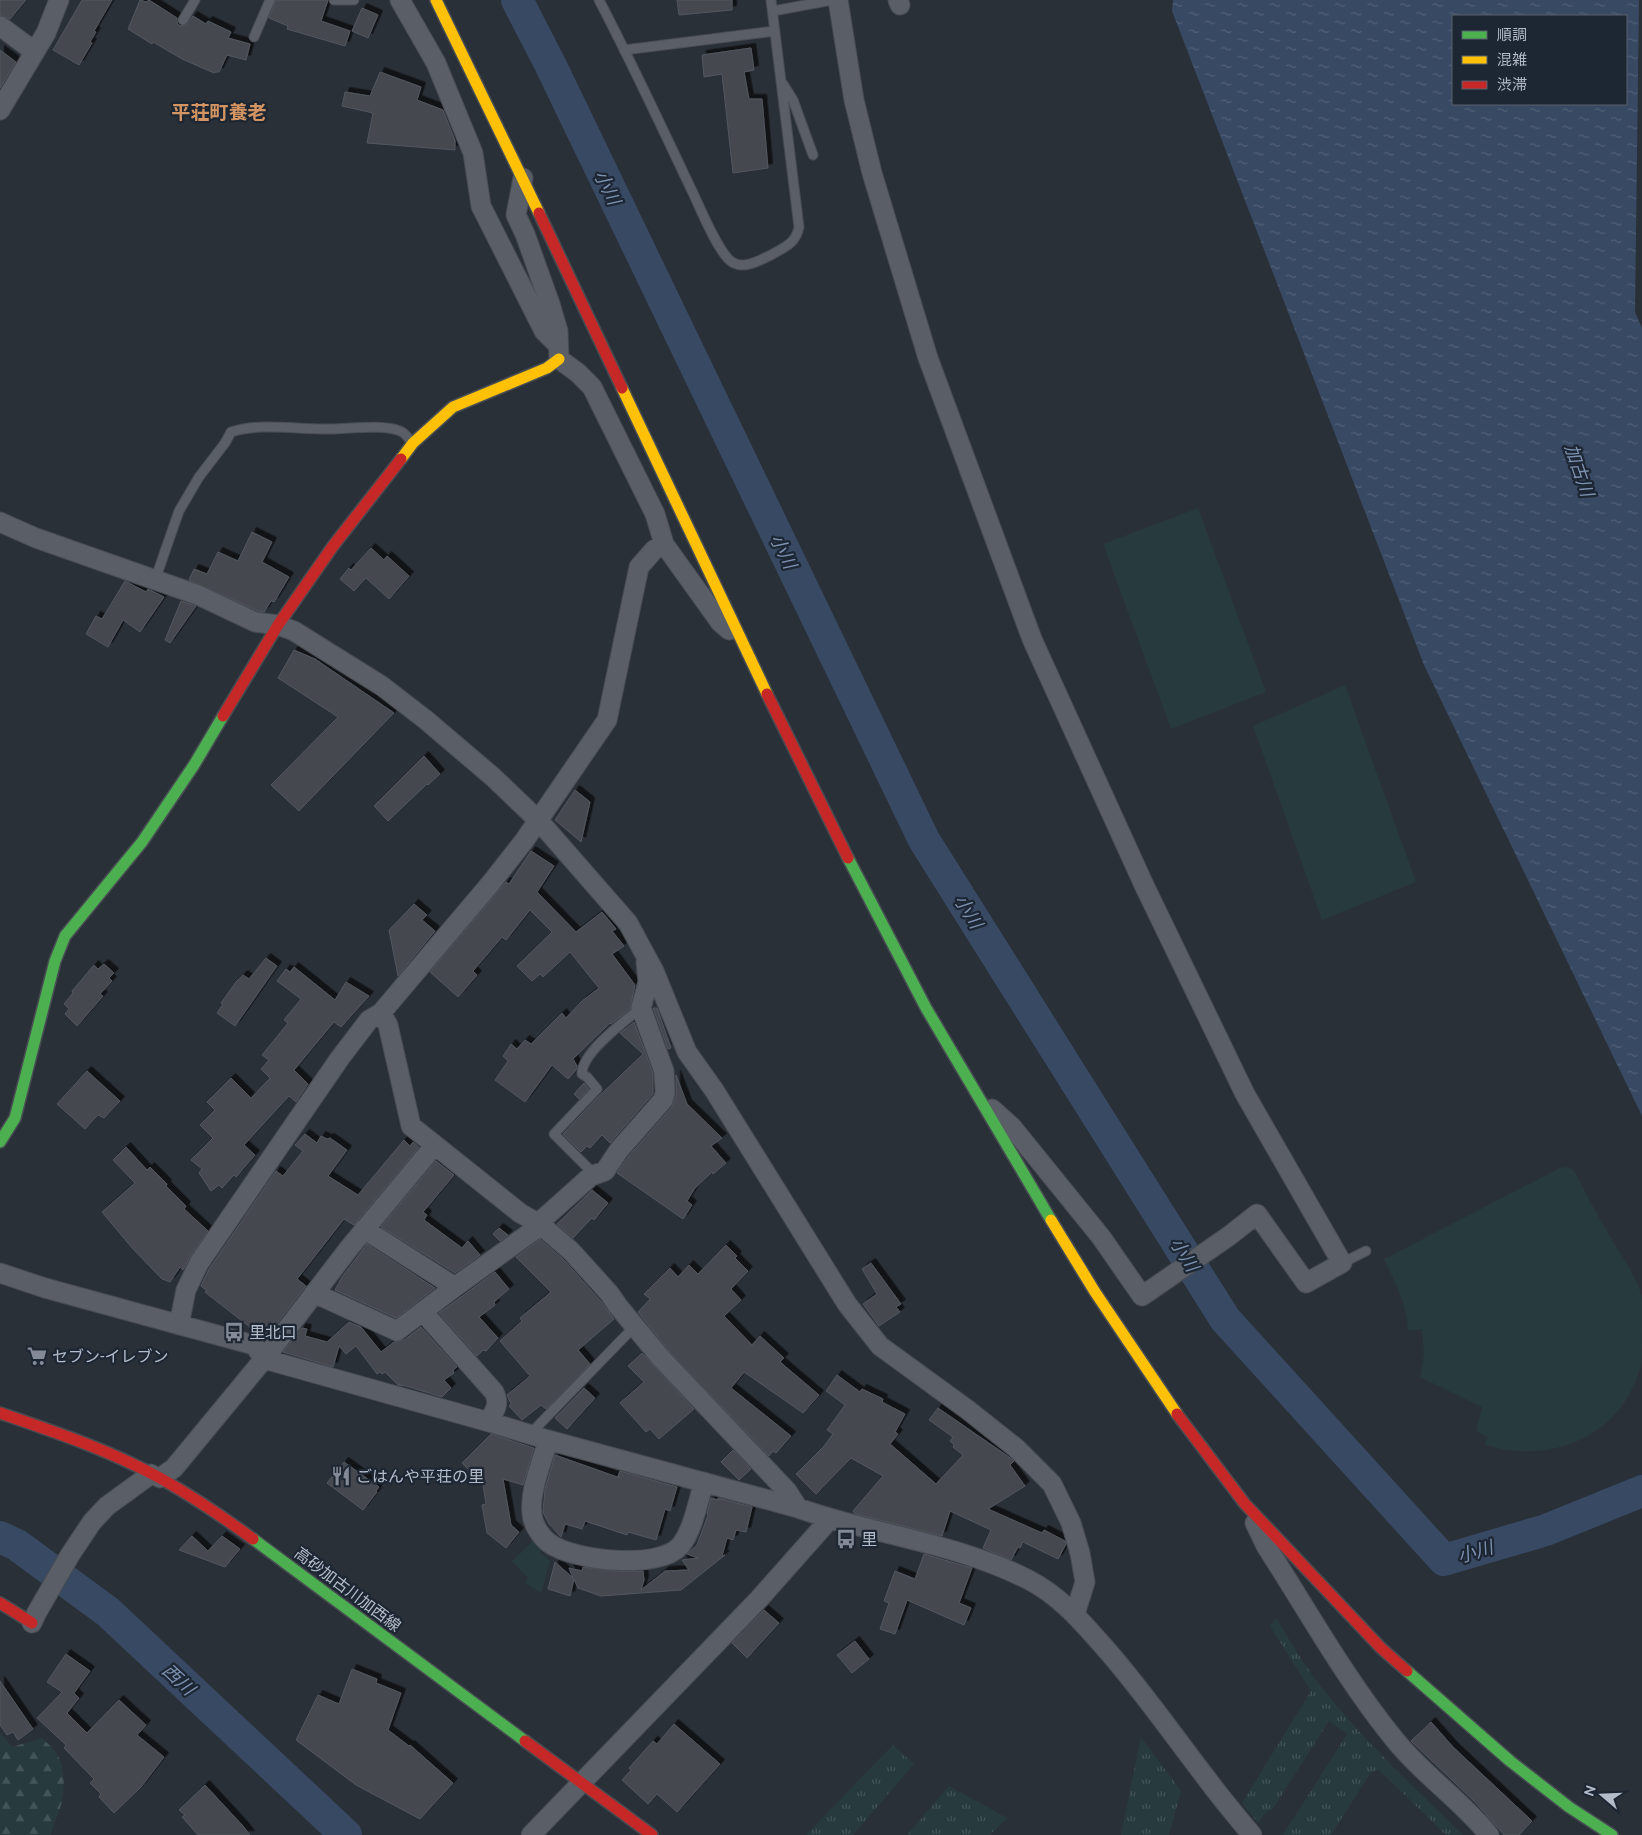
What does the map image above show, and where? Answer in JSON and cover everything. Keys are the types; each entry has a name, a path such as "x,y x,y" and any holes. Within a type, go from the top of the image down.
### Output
{"street":[{"path":"0,110 46,34 59,0"},
{"path":"400,0 436,63 473,153 481,206 544,330 558,352 592,387 655,514 664,544 720,622 740,639"},
{"path":"436,0 740,639 871,905 926,1008 1094,1292 1178,1415 1245,1504 1381,1648 1510,1761 1569,1807 1612,1835"},
{"path":"838,0 854,100 872,173 928,358 1032,638 1144,885 1245,1094 1342,1264 1306,1283 1258,1214 1230,1236 1142,1296 1101,1237 1012,1127 982,1101"},
{"path":"0,26 35,52"},
{"path":"0,1142 14,1118 55,962 66,936 142,842 194,765 278,625 333,546 413,443 453,407 548,368 558,352 558,331 550,304 525,234 516,215 522,178"},
{"path":"0,522 36,538 198,595 255,622 278,625 294,631 382,686 426,720 494,777 539,821 628,923 654,971 687,1052 714,1090 847,1304 880,1346 968,1410 1016,1448 1052,1484 1071,1523 1080,1552 1085,1582 1075,1614"},
{"path":"179,1325 186,1290 199,1263 340,1058 369,1020 381,1013 491,883 539,821 607,720 639,567 654,550 664,544"},
{"path":"314,1293 397,1331 541,1225 544,1218 591,1176 605,1171 619,1150 663,1100 665,1093 664,1071 641,1008 648,982 645,956"},
{"path":"381,1013 388,1025 410,1126 520,1213 541,1225 578,1258 610,1293 660,1357 787,1491 798,1508"},
{"path":"0,1603 34,1619 68,1558 92,1522 107,1506 155,1476 174,1468 264,1359 364,1229 434,1146"},
{"path":"364,1229 455,1287"},
{"path":"0,1273 45,1288 254,1345 264,1359 548,1440 798,1508 830,1519 968,1554 1030,1580 1059,1600 1075,1614 1136,1683 1208,1781 1252,1835"},
{"path":"422,1312 494,1392 498,1399 497,1406 489,1422"},
{"name":"高砂加古川加西線","path":"0,1413 81,1440 155,1476 210,1508 652,1835"},
{"path":"548,1440 534,1492 532,1515 538,1532 549,1543 568,1552 610,1560 657,1559 670,1554 680,1546 691,1524 704,1482"},
{"path":"1245,1504 1266,1546 1361,1696 1396,1742 1479,1822 1489,1835"},
{"path":"531,1835 759,1599 830,1519"}],"lane":[{"path":"183,20 195,0"},
{"path":"254,37 270,0"},
{"path":"334,0 354,0"},
{"path":"599,0 706,220 726,257 734,263 744,265 757,262 791,244 797,235 799,226 771,0"},
{"path":"773,11 832,0"},
{"path":"624,50 775,31"},
{"path":"782,82 793,100 813,155"},
{"path":"156,580 180,511 204,470 226,442 231,432 240,429 280,427 330,430 380,428 400,431 413,443"},
{"path":"596,1174 554,1134 597,1089 582,1074 581,1069 586,1060 614,1031 641,1008"},
{"path":"1342,1264 1366,1251"},
{"path":"530,1434 635,1326"}],"green space":[{"path":"1198,508 1266,692 1171,729 1103,544"},
{"path":"1345,685 1416,882 1322,920 1253,726"},
{"path":"1567,1167 1573,1170 1577,1176 1632,1272 1639,1288 1642,1297 1641,1365 1632,1390 1618,1411 1601,1427 1581,1440 1559,1447 1535,1451 1510,1450 1485,1445 1488,1437 1476,1431 1482,1407 1420,1377 1424,1354 1422,1329 1408,1331 1403,1302 1384,1259 1560,1168"},
{"path":"536,1538 544,1547 540,1552 550,1561 541,1593 525,1583 528,1578 512,1561"},
{"path":"1276,1618 1313,1676 1348,1719 1385,1759 1463,1835 1446,1835 1379,1770 1371,1772 1331,1835 1283,1835 1347,1734 1329,1721 1272,1810 1266,1813 1258,1823 1242,1803 1311,1691 1270,1626"},
{"path":"0,1733 12,1747 42,1738 58,1756 64,1780 63,1793 51,1835 0,1835"},
{"path":"1141,1737 1181,1791 1169,1835 1121,1835"},
{"path":"893,1745 914,1764 853,1835 806,1835"},
{"path":"949,1786 1007,1818 990,1835 907,1835"}],"water":[{"name":"加古川","path":"1173,0 1639,0 1635,312 1642,328 1642,1116 1424,665 1172,11"}],"building":[{"path":"0,0 26,0 10,19 0,15"},
{"path":"82,0 112,0 94,31 96,32 90,42 92,43 79,65 53,50"},
{"path":"140,0 146,2 149,0 177,18 177,23 180,26 186,25 193,16 206,24 208,21 231,32 228,38 250,44 246,60 227,55 219,72 214,73 182,59 153,42 152,44 128,29"},
{"path":"276,0 328,0 321,21 350,31 345,46 287,29 288,26 269,18"},
{"path":"677,0 732,0 732,10 679,15"},
{"path":"362,8 378,15 368,38 352,31"},
{"path":"751,48 754,70 744,72 749,99 762,99 768,168 733,173 722,74 704,77 702,55"},
{"path":"0,50 16,62 0,88"},
{"path":"380,72 421,87 417,100 443,110 455,140 455,150 367,143 373,113 342,106 345,92 370,96"},
{"path":"252,532 272,542 262,562 289,577 274,602 271,601 264,612 189,580 194,569 207,574 218,552 238,561"},
{"path":"371,548 384,560 387,556 409,576 389,599 366,578 354,591 340,579"},
{"path":"125,581 146,592 148,589 164,597 140,632 123,620 108,647 86,634 96,616 102,619"},
{"path":"181,601 196,606 170,643 165,640"},
{"path":"294,650 315,659 394,713 299,811 271,785 338,717 278,678"},
{"path":"424,756 440,774 388,821 374,806"},
{"path":"575,790 590,802 581,842 555,820"},
{"path":"531,851 554,866 537,892 576,932 602,912 616,929 612,931 624,946 612,954 635,985 630,1009 610,1023 573,1059 577,1066 576,1070 568,1079 552,1065 525,1102 495,1080 508,1061 503,1056 511,1044 517,1049 525,1040 531,1044 562,1013 566,1018 582,1001 599,988 570,952 543,977 540,974 532,981 517,966 552,932 530,910 506,940 502,937 473,971 477,975 458,997 430,972 506,882 509,884"},
{"path":"414,904 427,915 422,920 435,931 398,976 389,930"},
{"path":"266,958 277,966 235,1026 217,1013 223,1004 221,1003 243,975 249,979"},
{"path":"104,964 114,973 109,978 112,981 100,994 103,996 77,1026 65,1014 69,1009 64,1004 73,993 72,991 94,965 98,969"},
{"path":"294,967 335,1000 346,982 369,996 341,1027 334,1022 294,1070 308,1084 296,1102 289,1096 244,1145 255,1155 236,1177 234,1175 222,1188 219,1185 211,1191 199,1173 202,1169 191,1160 213,1138 200,1125 215,1110 207,1102 231,1078 251,1098 270,1078 261,1069 269,1060 262,1055 288,1023 284,1020 301,999 277,981 286,969 290,972"},
{"path":"653,1008 657,1008 671,1048 668,1049"},
{"path":"634,1022 653,1073 653,1094 610,1143 602,1135 590,1148 587,1146 581,1152 563,1134 643,1054 620,1033"},
{"path":"87,1071 120,1101 104,1118 98,1115 85,1129 57,1104"},
{"path":"676,1075 687,1104 722,1138 711,1146 726,1163 713,1174 712,1172 695,1188 687,1201 692,1205 683,1219 617,1173 628,1157 672,1107 676,1096"},
{"path":"584,1083 589,1089 579,1099 574,1094"},
{"path":"305,1134 317,1143 321,1136 327,1139 330,1138 347,1150 328,1176 358,1195 404,1140 410,1146 413,1142 419,1147 354,1225 344,1219 297,1279 306,1286 265,1339 205,1292 207,1291 201,1286 209,1269 276,1171 283,1176 303,1151 295,1145"},
{"path":"126,1147 147,1170 150,1167 167,1184 166,1186 186,1206 184,1209 208,1231 183,1270 180,1267 170,1282 162,1279 133,1249 102,1212 135,1183 113,1160"},
{"path":"436,1161 454,1175 423,1212 427,1215 424,1220 462,1248 468,1241 480,1255 455,1273 381,1227"},
{"path":"592,1190 608,1203 594,1220 592,1218 573,1238 557,1224"},
{"path":"499,1228 508,1235 500,1241 493,1234"},
{"path":"540,1239 563,1259 600,1300 614,1319 578,1350 590,1364 546,1409 541,1405 522,1420 509,1406 511,1404 507,1395 530,1376 500,1341 522,1321 520,1318 551,1292 516,1257"},
{"path":"367,1244 435,1288 396,1318 335,1290 342,1277"},
{"path":"726,1245 737,1256 735,1258 748,1271 731,1289 741,1300 724,1316 752,1345 760,1336 784,1358 780,1362 819,1395 803,1413 744,1372 731,1388 791,1436 776,1453 773,1451 769,1456 668,1350 638,1312 650,1299 644,1294 670,1268 678,1277 689,1265 698,1274"},
{"path":"871,1263 901,1304 896,1307 900,1312 879,1326 863,1304 877,1294 862,1269"},
{"path":"495,1272 509,1289 494,1302 495,1305 479,1317 498,1338 486,1351 483,1350 477,1356 439,1313"},
{"path":"349,1322 361,1327 381,1352 394,1342 404,1340 421,1327 457,1367 453,1370 454,1373 444,1380 451,1388 442,1397 398,1385 385,1372 377,1374 356,1346 346,1354 339,1346 333,1367 283,1352 302,1328 307,1329 305,1336 327,1342"},
{"path":"642,1353 694,1409 659,1439 650,1429 646,1432 620,1403 644,1382 628,1366"},
{"path":"837,1375 860,1392 862,1389 883,1399 882,1402 905,1414 895,1432 898,1434 890,1444 936,1484 963,1455 953,1447 954,1445 950,1441 953,1437 929,1420 938,1408 1014,1461 1010,1465 1025,1486 988,1509 1042,1533 1044,1530 1065,1541 1066,1544 1058,1559 1023,1542 1011,1560 983,1548 991,1530 950,1511 942,1536 855,1514 853,1511 883,1476 851,1458 816,1494 796,1474 824,1446 833,1434 827,1430 845,1405 826,1391"},
{"path":"584,1388 595,1398 567,1429 555,1418"},
{"path":"491,1434 534,1448 523,1485 503,1479 511,1525 519,1532 506,1548 487,1533 482,1505 486,1504 483,1484 462,1463"},
{"path":"733,1450 751,1469 739,1480 721,1462"},
{"path":"555,1455 620,1478 618,1476 620,1471 677,1487 670,1511 665,1509 656,1540 628,1532 627,1535 585,1521 582,1529 565,1524 561,1537 549,1524 543,1512 545,1489"},
{"path":"344,1462 379,1487 363,1510 327,1483"},
{"path":"711,1498 718,1500 718,1498 752,1507 746,1532 736,1530 733,1540 727,1538 722,1556 725,1555 681,1590 601,1596 578,1588 574,1579 570,1596 548,1589 555,1562 573,1578 569,1568 582,1571 583,1567 615,1571 643,1571 644,1580 641,1590 665,1571 689,1570 682,1560 698,1558 687,1554 697,1545 708,1515"},
{"path":"192,1536 208,1551 222,1536 240,1549 225,1567 179,1550"},
{"path":"924,1554 972,1568 959,1603 971,1608 964,1625 907,1600 895,1634 880,1629 889,1603 884,1601 895,1571 915,1579"},
{"path":"764,1610 779,1623 747,1658 732,1643"},
{"path":"855,1641 869,1659 852,1673 837,1655"},
{"path":"66,1654 90,1671 74,1693 79,1698 67,1713 87,1733 119,1700 146,1725 137,1735 164,1757 141,1787 114,1813 99,1797 101,1794 90,1783 94,1779 64,1748 66,1745 37,1718 62,1692 47,1682"},
{"path":"352,1669 377,1679 376,1683 401,1693 388,1730 410,1745 453,1783 420,1819 356,1785 296,1740 318,1695 339,1704"},
{"path":"0,1681 33,1729 18,1740 13,1732 7,1735 0,1725"},
{"path":"1431,1722 1453,1747 1532,1821 1519,1835 1504,1835 1475,1802 1411,1741"},
{"path":"674,1724 720,1764 677,1812 657,1794 648,1804 622,1780 631,1770 629,1768 653,1741 657,1744"},
{"path":"205,1785 250,1835 198,1835 182,1817 185,1815 179,1810"}],"waterway":[{"name":"小川","path":"517,0 550,64 924,840 1225,1319 1444,1560 1546,1530 1642,1491"},
{"name":"西川","path":"0,1537 17,1545 108,1612 346,1835"}],"traffic: fast":[{"path":"0,1142 15,1118 55,961 65,936 142,842 194,765 223,716"},
{"path":"848,858 926,1008 1051,1220"},
{"path":"253,1539 525,1741"},
{"path":"1407,1671 1510,1761 1569,1807 1612,1835"}],"traffic: slow":[{"path":"436,0 539,213"},
{"path":"401,459 413,443 453,407 547,368 559,359"},
{"path":"622,388 767,694"},
{"path":"1051,1220 1095,1292 1177,1414"}],"traffic: jam":[{"path":"539,213 622,388"},
{"path":"223,716 278,625 333,546 401,459"},
{"path":"767,694 848,858"},
{"path":"0,1413 82,1442 141,1468 196,1499 253,1539"},
{"path":"1177,1414 1245,1504 1381,1648 1407,1671"},
{"path":"0,1603 32,1623"},
{"path":"525,1741 652,1835"}],"place":[{"name":"里北口","path":"234,1332"},
{"name":"セブン-イレブン","path":"37,1356"},
{"name":"ごはんや平荘の里","path":"341,1476"},
{"name":"里","path":"846,1539"}],"district":[{"name":"平荘町養老","path":"219,112"}]}
